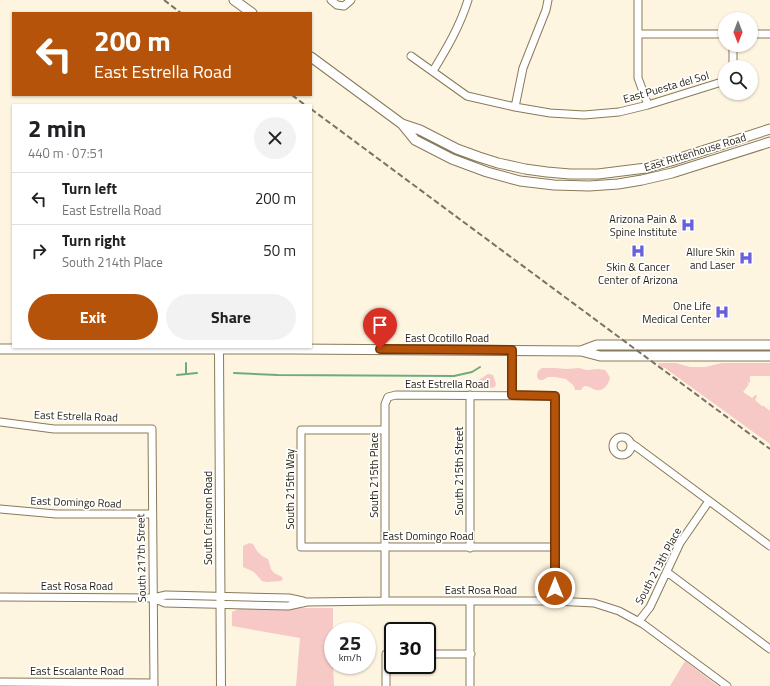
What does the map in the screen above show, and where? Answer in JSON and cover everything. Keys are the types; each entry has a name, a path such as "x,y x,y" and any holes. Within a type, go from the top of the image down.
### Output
{"main road":[{"path":"234,0 251,12"},
{"path":"312,58 402,124"},
{"name":"East Rittenhouse Road","path":"402,124 420,130 457,149 498,163 524,169 570,174 598,174 646,168 770,128"},
{"name":"East Rittenhouse Road","path":"402,124 415,140 452,159 487,172 520,180 554,185 590,186 618,184 642,180 672,173 770,142"},
{"name":"East Ocotillo Road","path":"0,349 581,350 597,345 770,345"},
{"name":"East Ocotillo Road","path":"581,350 600,356 770,356"}],"street":[{"path":"331,0 337,5 344,6 351,0"},
{"path":"433,71 450,43 468,0"},
{"path":"514,107 523,68 546,10 548,0"},
{"path":"638,0 638,78 648,105"},
{"path":"638,34 718,34"},
{"path":"758,34 770,34"},
{"name":"East Puesta del Sol","path":"411,56 466,96 514,107 550,113 584,114 619,112 648,105 718,82"},
{"name":"South Crismon Road","path":"218,350 221,686"},
{"path":"512,350 512,395"},
{"name":"East Estrella Road","path":"388,397 396,395 555,396 555,547"},
{"name":"South 215th Street","path":"470,395 470,548"},
{"name":"South 215th Place","path":"385,601 385,404 388,397"},
{"name":"East Estrella Road","path":"0,422 54,429 152,429"},
{"name":"South 217th Street","path":"152,429 154,684"},
{"name":"South 215th Way","path":"301,547 301,430 385,430"},
{"path":"632,444 770,546"},
{"name":"South 213th Place","path":"639,621 650,607 680,543 709,501"},
{"name":"East Domingo Road","path":"0,509 56,514 152,514"},
{"name":"East Domingo Road","path":"301,547 555,547"},
{"path":"554,601 555,547"},
{"path":"667,572 770,648"},
{"name":"East Rosa Road","path":"0,598 153,598 165,603 220,600 288,606 307,602 385,601 554,601 594,603 619,611 639,621 727,686"},
{"path":"470,601 470,686"},
{"path":"436,654 470,654"},
{"path":"386,686 387,674"},
{"name":"East Escalante Road","path":"0,682 154,684"}],"shaded area":[{"path":"676,363 690,367 705,367 722,363 770,363 770,376 750,376 750,382 749,383 746,381 749,384 743,392 752,398 756,395 755,400 770,411 770,444 665,368 661,367 658,364"},
{"path":"542,368 605,370 610,378 608,384 602,389 596,390 584,386 581,390 575,390 574,386 566,379 548,377 543,380 539,380 537,377 538,373"},
{"path":"488,374 493,375 496,384 495,387 477,387 476,383"},
{"path":"249,543 253,544 262,556 268,559 274,573 282,577 283,579 281,581 262,581 254,572 243,567 243,546"},
{"path":"241,608 333,608 333,622 324,622 324,674 333,674 334,686 296,686 300,638 232,626 232,612"},
{"path":"685,661 718,686 670,686"}],"waterway":[{"path":"186,363 186,374"},
{"path":"234,373 278,375 454,376 472,372 480,367"},
{"path":"177,375 197,373"}],"railway":[{"path":"164,0 180,12"},
{"path":"293,96 304,104"},
{"path":"312,110 770,449"}],"place":[{"name":"Arizona Pain & Spine Institute","path":"688,225"},
{"name":"Skin & Cancer Center of Arizona","path":"638,251"},
{"name":"Allure Skin and Laser","path":"746,258"},
{"name":"One Life Medical Center","path":"722,312"}],"route":[{"path":"380,349 512,350 512,395 555,396 555,588"}]}
